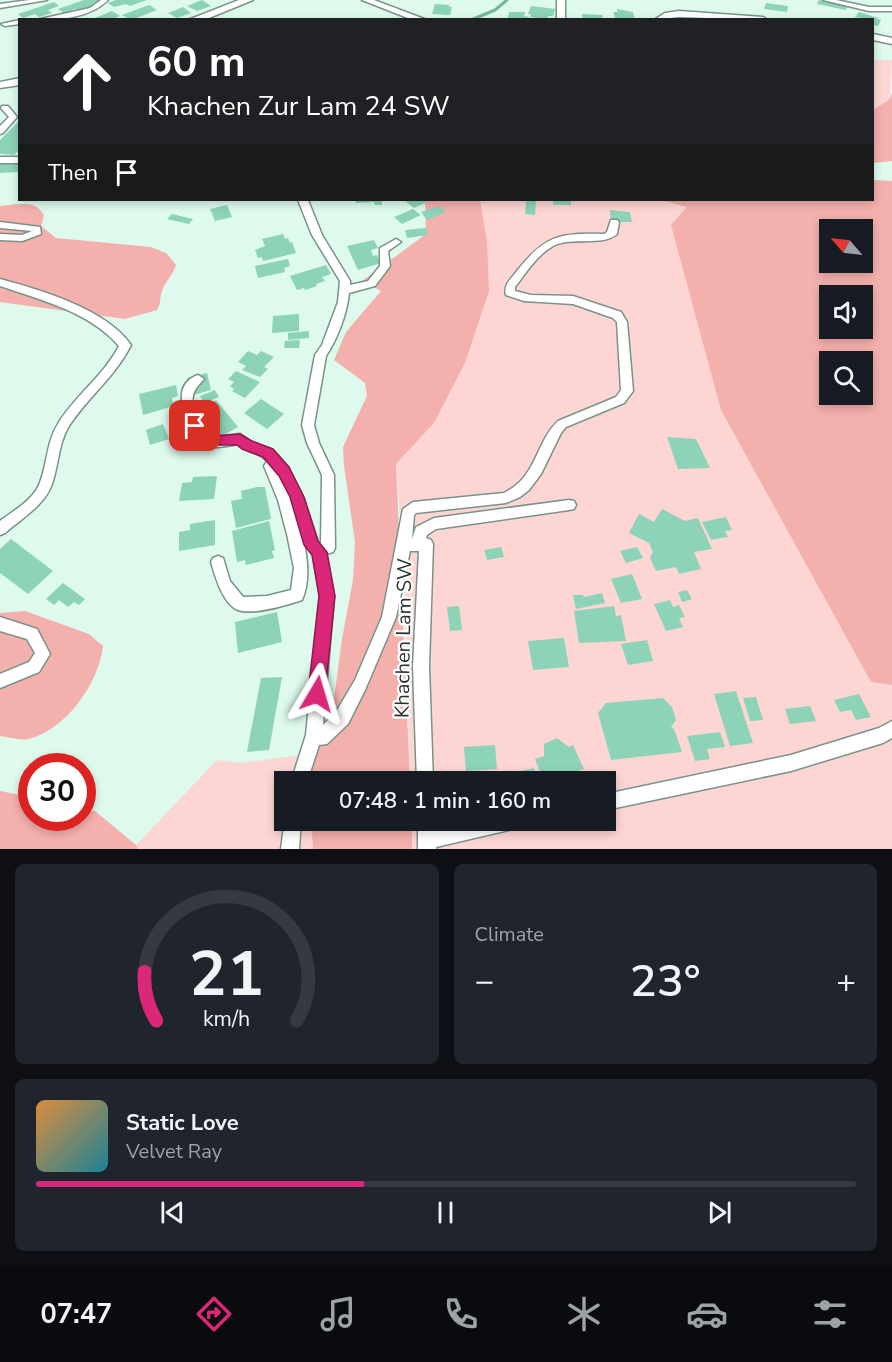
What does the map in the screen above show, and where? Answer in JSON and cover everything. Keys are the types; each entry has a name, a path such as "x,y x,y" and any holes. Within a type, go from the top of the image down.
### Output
{"main road":[{"path":"198,18 248,0"},
{"path":"0,85 18,81"}],"street":[{"path":"0,6 44,0"},
{"path":"50,18 92,10 105,0"},
{"path":"366,0 417,18"},
{"path":"561,0 561,18"},
{"path":"826,0 870,9 892,9"},
{"path":"660,18 680,14 735,18"},
{"path":"5,24 18,22"},
{"path":"874,37 892,42"},
{"path":"2,108 18,107"},
{"path":"0,131 14,117 2,108"},
{"path":"0,160 18,160"},
{"path":"303,201 317,235 345,281 345,290 327,346 321,355 308,425 327,475 328,548 319,552"},
{"path":"410,546 408,513 413,508 506,498 519,493 528,485 556,430 562,424 620,400 627,391 622,322 617,315 567,299 535,299 510,293 510,287 545,244 566,238 606,237 612,234 614,222"},
{"path":"0,225 37,229 36,234 31,237 0,237"},
{"path":"345,290 371,284 385,266 383,250 396,242"},
{"path":"0,282 65,304 111,328 125,345 113,366 83,399 57,438 49,476 39,495 0,529"},
{"path":"198,379 191,384 186,398 195,426 212,441 240,439 247,445 268,453 284,472 297,497 312,545 319,552 327,596 314,735 303,771"},
{"path":"218,562 224,584 240,604 267,603 297,595 301,567 284,500 270,466 275,461"},
{"path":"410,546 421,531 434,524 569,505"},
{"name":"Khachen Lam SW","path":"314,735 321,738 342,718 360,685 389,617 410,546 426,544 421,666 425,771"},
{"path":"0,624 32,634 43,654 34,667 0,681"},
{"path":"616,800 791,764 883,735 892,729"},
{"path":"290,849 292,831"},
{"path":"427,844 476,831"}],"shaded area":[{"path":"874,60 892,60 890,99 874,109"},
{"path":"892,93 892,161 874,163 874,109 890,99"},
{"path":"874,180 892,181 892,685 871,682 721,410 671,225 687,207 665,201 874,201"},
{"path":"425,201 480,201 487,241 489,291 465,363 434,423 396,464 410,771 309,771 308,754 331,721 353,580 355,542 343,447 367,396 365,383 334,360 346,332 381,291 362,281 426,234"},
{"path":"480,201 665,201 687,207 871,682 892,685 892,849 412,849 412,831 616,831 616,771 410,771 404,570 396,464 434,423 465,363 487,241"},
{"path":"29,204 38,208 44,215 41,226 56,238 151,247 166,253 176,265 163,288 157,310 125,319 0,302 0,206"},
{"path":"25,611 89,634 103,646 95,675 78,703 55,726 42,734 22,740 0,736 0,613"},
{"path":"308,754 309,771 274,771 274,831 312,831 313,849 138,849 136,845 217,760 241,763"},
{"path":"0,791 18,794 18,831 96,831 96,812 138,849 0,849"},
{"path":"312,831 412,831 412,849 313,849"}],"building":[{"path":"84,0 102,0 92,4 97,7 80,12 75,9 64,13 58,9"},
{"path":"116,0 147,0 130,6 126,4 114,7 108,3"},
{"path":"202,0 211,6 197,11 187,6"},
{"path":"819,0 848,5 846,10 817,4"},
{"path":"54,2 59,6 48,10 52,13 39,17 35,14 23,18 18,14"},
{"path":"766,3 788,6 787,12 764,9"},
{"path":"435,4 452,7 450,15 432,14"},
{"path":"149,5 157,10 136,18 127,18 122,15"},
{"path":"531,6 556,9 553,16 547,18 530,17 531,14 528,14"},
{"path":"183,7 191,13 177,18 168,13"},
{"path":"617,9 633,12 634,18 615,18 613,12 617,12"},
{"path":"112,11 120,16 115,18 95,18"},
{"path":"509,12 525,12 524,16 529,17 529,18 508,18"},
{"path":"859,12 881,20 878,26 874,25 874,18 855,17"},
{"path":"582,14 602,15 603,18 583,18"},
{"path":"18,122 18,151 14,155 0,154 0,140"},
{"path":"18,162 18,172 0,173 0,163"},
{"path":"355,201 382,201 382,205 375,205 374,202 356,203"},
{"path":"405,201 427,202 414,208"},
{"path":"526,201 536,201 535,215 525,214"},
{"path":"553,201 571,201 571,205 553,205"},
{"path":"227,205 232,217 215,221 210,209"},
{"path":"439,206 446,212 427,220 421,212"},
{"path":"413,209 421,215 402,224 394,217"},
{"path":"610,210 630,212 632,222 611,222"},
{"path":"172,214 193,219 189,224 167,219"},
{"path":"426,228 428,235 407,238 405,230"},
{"path":"283,234 285,239 288,238 290,243 292,242 296,253 263,261 262,257 258,258 255,250 265,246 262,239"},
{"path":"374,240 378,248 371,250 373,256 377,255 381,263 358,270 347,246"},
{"path":"288,259 290,266 284,268 285,272 258,278 255,266"},
{"path":"326,265 331,274 322,277 325,281 305,290 304,288 297,290 290,276"},
{"path":"299,314 299,331 272,333 273,316"},
{"path":"309,331 309,338 288,340 288,333"},
{"path":"300,340 299,348 284,348 285,341"},
{"path":"248,351 257,355 261,351 274,357 264,367 268,369 260,377 242,370 246,366 238,362"},
{"path":"236,371 260,382 245,398 232,391 234,389 230,386 234,382 228,379"},
{"path":"207,373 211,390 190,396 187,378"},
{"path":"176,385 178,396 172,398 174,406 143,415 139,394"},
{"path":"215,390 219,397 204,403 200,396"},
{"path":"261,399 284,414 267,429 244,413"},
{"path":"216,400 238,427 219,438 216,434 211,437 203,427 208,424 205,420 200,423 193,414"},
{"path":"163,424 169,439 150,445 146,430"},
{"path":"667,437 696,439 710,468 678,469"},
{"path":"217,476 214,499 179,501 182,483 192,482 193,477"},
{"path":"265,487 271,519 236,528 231,501 242,499 241,491"},
{"path":"662,509 685,521 698,518 712,549 694,552 701,569 679,574 676,567 656,571 650,558 653,552 649,543 629,533 639,514 654,522"},
{"path":"726,517 732,530 725,531 728,537 711,540 702,522"},
{"path":"215,520 215,545 179,551 179,532 190,530 190,524"},
{"path":"269,521 275,550 272,551 274,558 246,565 245,560 237,562 232,531"},
{"path":"11,539 53,571 28,594 0,573 0,549"},
{"path":"501,547 504,557 487,560 484,550"},
{"path":"637,547 643,558 626,563 620,551"},
{"path":"632,574 642,599 621,603 611,579"},
{"path":"63,583 85,599 79,605 74,602 68,607 59,600 54,605 46,599"},
{"path":"687,590 692,599 682,602 678,592"},
{"path":"602,593 605,603 576,609 573,595 585,597"},
{"path":"670,600 673,607 679,605 685,617 679,618 683,627 666,631 654,604"},
{"path":"459,606 462,630 450,631 447,607"},
{"path":"614,606 616,616 621,615 626,641 579,643 574,611"},
{"path":"277,612 282,642 238,653 235,622"},
{"path":"564,638 569,667 533,670 528,641"},
{"path":"647,640 653,661 628,665 621,644"},
{"path":"282,677 269,750 247,752 261,678"},
{"path":"736,691 753,743 730,746 714,694"},
{"path":"859,694 871,717 856,720 851,710 840,712 834,700"},
{"path":"756,697 763,720 750,721 743,698"},
{"path":"663,698 672,707 676,720 671,727 674,729 682,752 611,760 598,713 606,703"},
{"path":"810,706 816,721 790,724 785,709"},
{"path":"720,732 725,747 707,749 710,759 695,761 687,736"},
{"path":"557,738 569,747 573,745 584,769 540,771 535,759 544,756 544,744"},
{"path":"495,745 497,769 466,771 464,747"}],"waterway":[{"path":"476,18 495,10 507,0"}],"route":[{"path":"195,426 212,441 240,439 247,445 268,453 284,472 297,497 312,545 319,552 327,596 317,694"}]}
